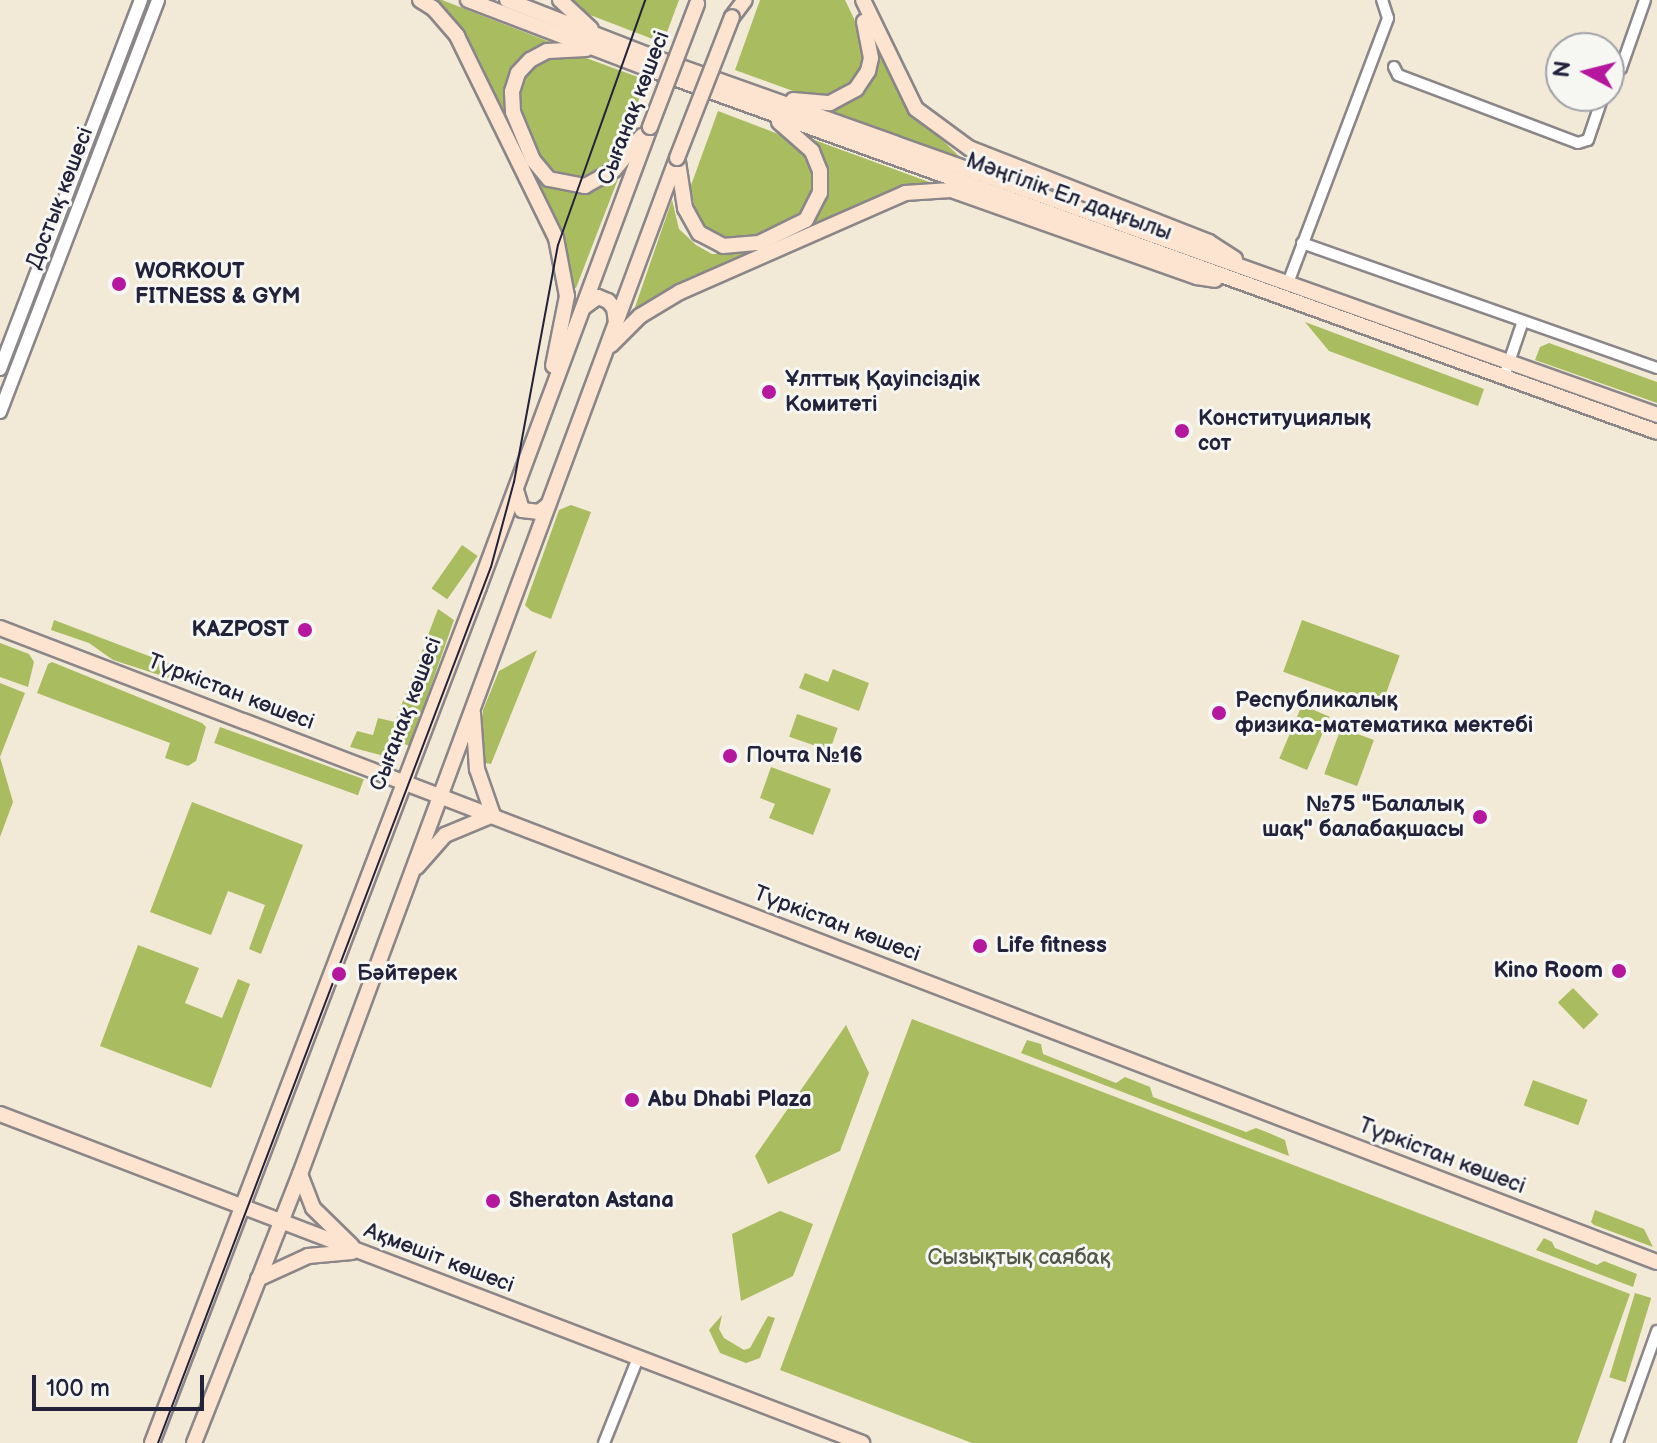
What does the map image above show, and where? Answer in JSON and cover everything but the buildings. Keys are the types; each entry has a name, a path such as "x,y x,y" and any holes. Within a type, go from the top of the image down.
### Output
{"main road":[{"path":"420,0 433,8 457,36 556,238 567,296 544,410"},
{"name":"Мәңгілік Ел даңғылы","path":"468,0 599,43 1506,370 1657,415"},
{"name":"Мәңгілік Ел даңғылы","path":"507,0 599,43"},
{"path":"560,0 599,43"},
{"path":"194,1443 300,1174 738,0"},
{"path":"732,17 745,0"},
{"path":"766,104 830,103 856,89 868,71 872,48 869,31 854,0"},
{"path":"863,0 916,109 969,148 1209,242 1242,274"},
{"name":"Сығанақ көшесі","path":"152,1443 697,1"},
{"path":"599,43 547,51 530,60 518,73 512,92 513,112 540,170 560,183 585,186 614,170 650,127"},
{"path":"677,158 690,222 714,244 746,247 800,225 811,213 820,193 822,181 817,160 800,137 766,104"},
{"path":"605,351 640,316 669,298 905,193 951,190 1197,277 1242,274"},
{"name":"Мәңгілік Ел даңғылы","path":"1242,274 1288,283 1657,432"},
{"path":"582,310 598,297 614,308 616,322"},
{"path":"516,486 522,510 539,512 548,505"},
{"name":"Түркістан көшесі","path":"0,628 1657,1262"},
{"path":"409,877 445,835 493,815 477,769 473,708"},
{"name":"Ақмешіт көшесі","path":"0,1114 862,1443"},
{"path":"300,1174 313,1208 358,1251"},
{"path":"258,1279 308,1256 358,1251"}],"street":[{"name":"Достық көшесі","path":"0,369 141,0"},
{"name":"Достық көшесі","path":"0,412 158,0"},
{"path":"1288,283 1388,18 1382,0"},
{"path":"1625,57 1645,0"},
{"path":"1394,67 1398,75 1578,143 1588,140 1598,112"},
{"path":"1302,243 1657,368"},
{"path":"1506,370 1523,321"},
{"path":"1617,1443 1657,1331"},
{"path":"604,1443 638,1358"}],"green space":[{"path":"430,0 442,0 550,42 529,50 509,74 505,94 507,121 478,57 463,34"},
{"path":"568,0 679,0 663,43 585,13"},
{"path":"760,0 845,0 859,29 863,47 861,66 851,83 828,96 804,95 735,70"},
{"path":"876,42 900,93 918,117 962,159 824,108 839,107 854,98 869,79"},
{"path":"578,55 646,80 618,157 589,177 578,179 559,174 543,161 519,112 519,94 525,75 545,57"},
{"path":"718,111 786,137 805,151 814,168 814,186 807,204 794,218 755,237 724,240 699,223 690,188"},
{"path":"809,138 940,186 895,191 802,228 827,183 821,152"},
{"path":"620,174 576,288 571,287 536,179 558,190 594,192"},
{"path":"672,200 679,229 696,245 712,254 746,253 660,295 633,313"},
{"path":"1305,322 1484,389 1478,406 1329,351"},
{"path":"1549,343 1657,382 1657,403 1535,360 1540,347"},
{"path":"571,505 591,512 551,619 531,611 525,605 559,510"},
{"path":"462,545 478,556 447,599 432,588"},
{"path":"438,609 454,620 410,746 389,739 384,756 350,747 357,731 373,735 378,718 395,722"},
{"path":"54,620 191,672 188,679 181,682 113,660 89,643 51,630"},
{"path":"1302,620 1400,656 1381,707 1283,672"},
{"path":"0,643 29,654 34,662 28,687 0,677"},
{"path":"537,650 491,764 485,763 480,753 483,710 499,671"},
{"path":"52,662 202,723 206,727 196,761 188,766 165,758 170,743 37,693 48,664"},
{"path":"833,669 869,683 859,711 799,688 805,673 828,682"},
{"path":"0,683 25,693 0,757"},
{"path":"1302,705 1330,717 1307,770 1279,758"},
{"path":"797,714 838,728 830,751 789,737"},
{"path":"220,727 364,779 358,795 214,743"},
{"path":"1341,728 1374,740 1357,786 1324,774"},
{"path":"0,757 13,802 0,837"},
{"path":"771,767 831,789 813,835 769,818 775,804 760,798"},
{"path":"192,802 303,845 261,954 249,949 265,905 228,891 211,935 150,912"},
{"path":"138,945 199,968 185,1003 222,1018 238,979 250,984 211,1088 100,1046"},
{"path":"1573,988 1599,1015 1584,1029 1558,1003"},
{"name":"Сызықтық саябақ","path":"912,1019 1630,1294 1577,1443 972,1443 780,1370"},
{"path":"846,1025 869,1073 840,1151 768,1184 755,1156"},
{"path":"1027,1040 1041,1044 1043,1054 1116,1083 1125,1077 1150,1087 1153,1097 1246,1132 1256,1128 1285,1140 1289,1156 1021,1053"},
{"path":"1533,1080 1588,1100 1578,1125 1524,1105"},
{"path":"1595,1210 1644,1229 1653,1247 1594,1225 1591,1222"},
{"path":"780,1211 813,1224 793,1276 741,1301 732,1234"},
{"path":"1544,1238 1552,1242 1555,1248 1597,1265 1604,1261 1637,1274 1633,1287 1536,1250"},
{"path":"1635,1293 1651,1298 1626,1382 1609,1377"},
{"path":"722,1315 719,1329 724,1338 744,1350 750,1348 768,1316 775,1318 760,1358 746,1363 720,1353 709,1330"}],"tram line":[{"path":"158,1443 491,567 514,482 558,245 645,0"}],"place":[{"name":"WORKOUT FITNESS & GYM","path":"119,284"},
{"name":"Ұлттық Қауіпсіздік Комитеті","path":"769,392"},
{"name":"Конституциялық сот","path":"1182,431"},
{"name":"KAZPOST","path":"305,630"},
{"name":"Республикалық физика-математика мектебі","path":"1219,713"},
{"name":"Почта №16","path":"730,756"},
{"name":"№75 \"Балалық шақ\" балабақшасы","path":"1480,817"},
{"name":"Life fitness","path":"980,946"},
{"name":"Kino Room","path":"1619,971"},
{"name":"Бәйтерек","path":"339,974"},
{"name":"Abu Dhabi Plaza","path":"632,1100"},
{"name":"Sheraton Astana","path":"493,1201"}]}
